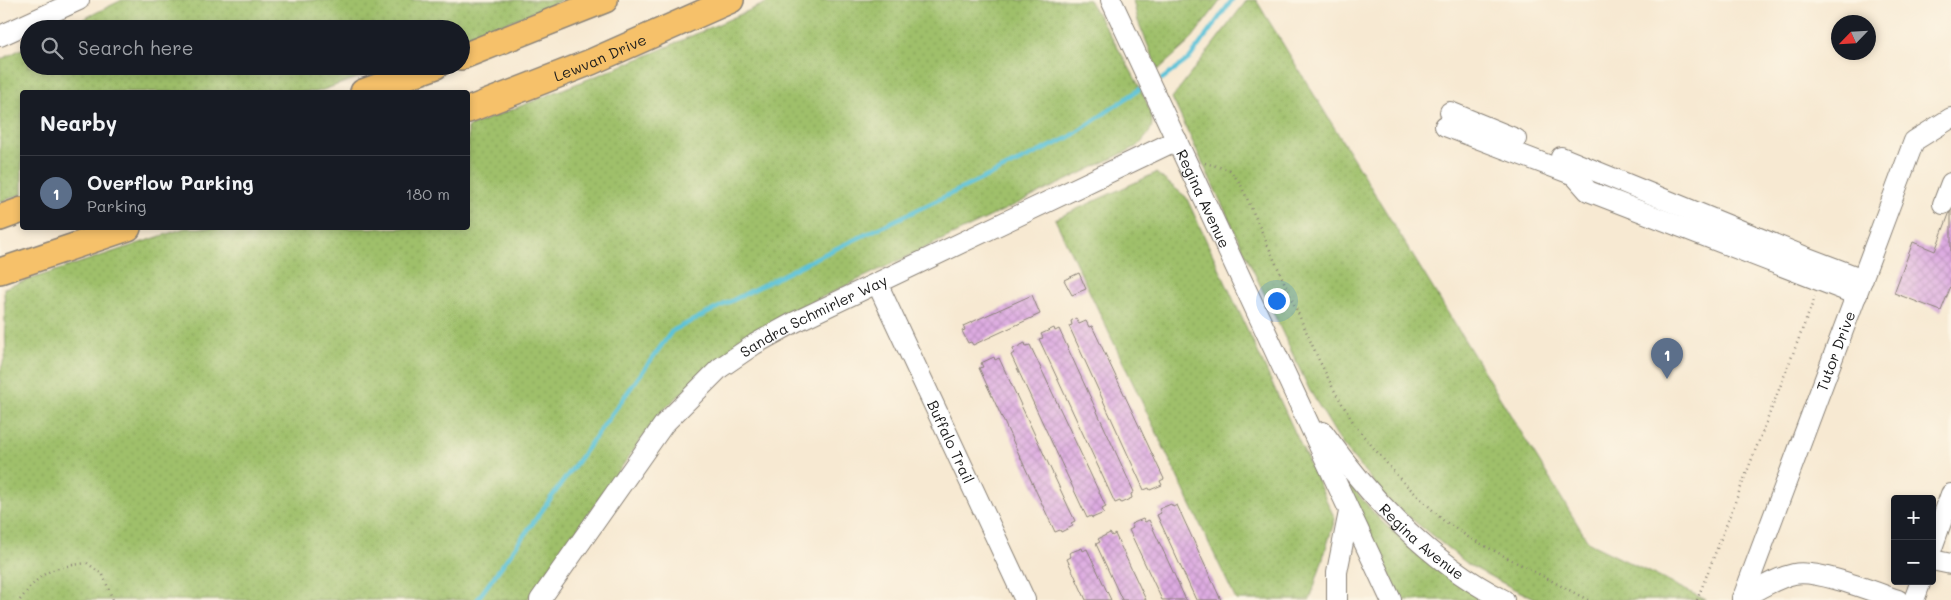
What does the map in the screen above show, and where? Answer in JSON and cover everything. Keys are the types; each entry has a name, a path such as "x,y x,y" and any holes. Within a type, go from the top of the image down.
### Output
{"main road":[{"path":"470,53 605,0"},
{"name":"Lewvan Drive","path":"470,109 590,62 731,0"},
{"path":"369,90 411,75"},
{"path":"0,218 20,211"},
{"path":"0,271 122,230"}],"street":[{"path":"35,20 79,0"},
{"name":"Regina Avenue","path":"1111,0 1391,600"},
{"path":"0,36 20,27"},
{"name":"Tutor Drive","path":"1742,599 1914,141 1951,118"},
{"path":"1448,119 1808,258 1860,287 1821,282 1588,191 1574,175 1448,119"},
{"name":"Sandra Schmirler Way","path":"540,600 664,424 720,368 756,344 795,322 1177,140"},
{"path":"1943,204 1951,182"},
{"name":"Buffalo Trail","path":"877,283 1025,600"},
{"name":"Regina Avenue","path":"1297,396 1344,461 1373,497 1435,555 1472,582 1504,600"},
{"path":"1935,540 1951,494"},
{"path":"1337,600 1337,572 1349,512"},
{"path":"1936,561 1951,564"},
{"path":"1742,599 1779,578 1803,572 1826,577 1898,600"},
{"path":"1914,600 1920,585"}],"path":[{"path":"1188,165 1198,161 1207,163 1230,170 1236,177 1334,390 1356,426 1401,480 1443,520 1468,538 1588,600"},
{"path":"1697,600 1821,282"},
{"path":"20,600 34,581 56,568 87,563 103,575 113,600"}],"green space":[{"path":"122,0 563,0 470,37 470,20 81,20"},
{"path":"773,0 1089,0 1136,80 1150,112 1152,123 1151,130 1138,146 772,321 718,360 660,413 527,600 0,600 0,372 6,353 4,288 179,230 470,230 470,126 646,56"},
{"path":"1133,0 1221,0 1189,42 1158,70 1138,21"},
{"path":"1247,0 1256,0 1589,543 1706,600 1538,600 1469,565 1389,501 1342,444 1310,391 1172,98"},
{"path":"20,50 20,75 365,75 323,90 20,90 20,195 0,202 0,60"},
{"path":"1156,173 1186,197 1335,519 1310,600 1236,600 1055,219"},
{"path":"1347,486 1352,487 1380,520 1440,572 1484,600 1402,600"}],"building":[{"path":"1951,209 1951,286 1941,311 1894,293 1913,242 1935,251"},
{"path":"1079,273 1086,289 1072,295 1064,280"},
{"path":"1032,295 1040,314 973,345 971,342 968,343 962,331 965,330 963,326"},
{"path":"1076,318 1079,324 1086,321 1089,327 1092,326 1164,479 1160,481 1162,485 1150,490 1149,488 1144,490 1069,326 1072,325 1071,321"},
{"path":"1054,328 1055,331 1059,329 1134,492 1131,494 1132,498 1121,503 1120,501 1115,503 1039,339 1043,338 1041,334"},
{"path":"1025,343 1026,346 1030,345 1106,507 1102,509 1104,513 1087,518 1011,355 1014,353 1013,349"},
{"path":"994,357 995,360 999,358 1075,521 1071,523 1073,526 1061,532 1060,530 1055,532 979,368 983,367 981,363"},
{"path":"1171,504 1173,507 1177,505 1221,600 1196,600 1157,515 1161,513 1159,509"},
{"path":"1143,519 1145,522 1149,520 1186,600 1162,600 1129,530 1133,528 1131,524"},
{"path":"1110,533 1112,536 1115,534 1146,600 1122,600 1096,544 1100,542 1098,539"},
{"path":"1082,548 1083,551 1087,549 1111,600 1086,600 1067,559 1071,557 1069,553"}],"waterway":[{"path":"1162,79 1189,59 1232,0"},
{"path":"477,600 672,331 812,260 1070,137 1140,89"}],"place":[{"name":"Overflow Parking","path":"1667,379"}]}
